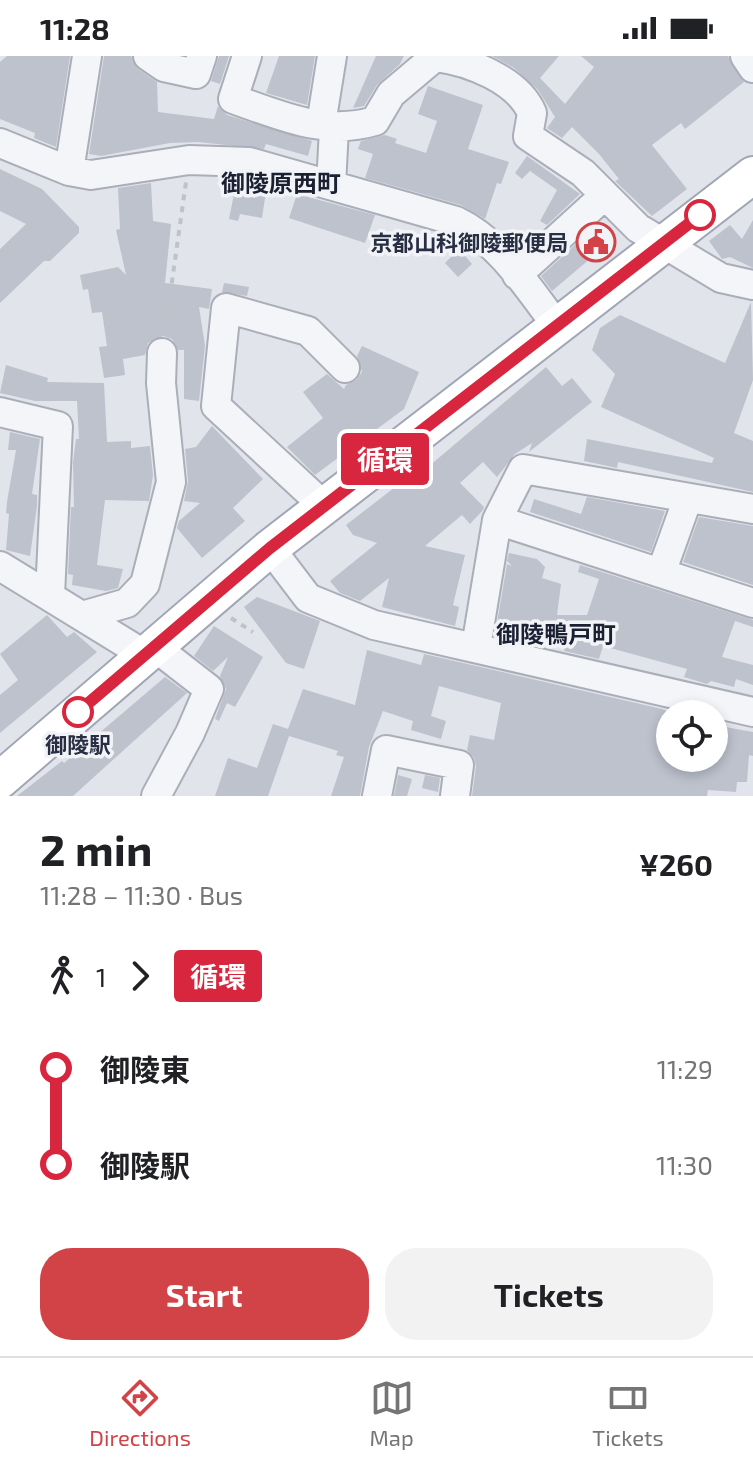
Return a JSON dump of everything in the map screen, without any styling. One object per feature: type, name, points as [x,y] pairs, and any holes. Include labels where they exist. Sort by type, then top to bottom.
[{"type":"main road","points":[[0,780],[270,548],[753,175]]},
{"type":"street","points":[[69,171],[87,56]]},
{"type":"street","points":[[148,56],[164,67],[196,74],[202,56]]},
{"type":"street","points":[[247,56],[233,99],[303,123],[328,126],[375,121],[391,94],[436,57],[473,64],[521,96],[532,113],[528,136],[583,173],[638,228],[721,278],[753,285]]},
{"type":"street","points":[[331,185],[328,126],[332,56]]},
{"type":"street","points":[[745,56],[753,68]]},
{"type":"street","points":[[0,143],[69,171],[91,175],[189,160],[249,162],[456,221],[475,230],[494,246],[557,326]]},
{"type":"street","points":[[517,275],[605,195]]},
{"type":"street","points":[[324,506],[216,406],[226,308],[308,331],[345,368]]},
{"type":"street","points":[[82,616],[127,603],[145,584],[171,482],[161,383],[162,353]]},
{"type":"street","points":[[0,412],[58,426],[50,595]]},
{"type":"street","points":[[476,647],[497,520],[523,469],[753,509]]},
{"type":"street","points":[[661,573],[688,498]]},
{"type":"street","points":[[497,520],[753,603]]},
{"type":"street","points":[[270,548],[308,598],[374,625],[753,712]]},
{"type":"street","points":[[0,566],[82,616],[150,651],[209,689],[190,733],[156,796]]},
{"type":"street","points":[[377,796],[386,750],[459,765],[455,796]]},
{"type":"path","points":[[162,353],[189,160]]},
{"type":"path","points":[[225,614],[253,632]]},
{"type":"building","points":[[7,56],[70,56],[56,147],[34,138],[35,133],[0,119],[0,62]]},
{"type":"building","points":[[104,56],[131,56],[138,69],[157,82],[158,112],[214,119],[218,106],[227,115],[312,141],[308,156],[266,144],[264,149],[198,142],[170,143],[101,156],[89,154]]},
{"type":"building","points":[[219,56],[229,56],[220,84],[211,81]]},
{"type":"building","points":[[279,56],[315,56],[307,105],[266,93]]},
{"type":"building","points":[[376,56],[404,56],[400,64],[377,85],[364,106],[353,108]]},
{"type":"building","points":[[492,56],[559,56],[540,78],[565,104],[594,67],[581,56],[728,56],[744,82],[685,129],[681,123],[652,145],[687,189],[652,216],[615,181],[619,179],[572,127],[562,138],[547,128],[555,117],[538,90],[514,68]]},
{"type":"building","points":[[428,86],[483,105],[468,149],[509,162],[501,184],[497,183],[485,219],[461,205],[365,178],[373,154],[358,149],[361,141],[385,135],[397,139],[395,143],[426,153],[437,121],[418,114]]},
{"type":"building","points":[[527,156],[580,194],[547,225],[540,221],[557,190],[530,171],[522,179],[515,173]]},
{"type":"building","points":[[0,169],[42,189],[79,227],[79,233],[0,303],[0,249],[26,224],[0,211]]},
{"type":"building","points":[[237,179],[267,185],[262,218],[240,214],[238,221],[229,219]]},
{"type":"building","points":[[151,183],[153,221],[171,224],[165,283],[212,289],[209,309],[199,307],[205,346],[199,401],[184,399],[184,350],[178,350],[172,339],[163,336],[148,343],[145,355],[123,359],[125,375],[104,378],[99,347],[107,346],[102,312],[92,313],[88,289],[83,290],[80,275],[118,267],[126,275],[116,230],[120,229],[118,188]]},
{"type":"building","points":[[297,194],[375,215],[365,243],[289,218]]},
{"type":"building","points":[[753,220],[753,268],[730,257],[722,259],[709,241],[730,225],[742,239]]},
{"type":"building","points":[[599,223],[615,245],[593,261],[591,258],[552,291],[541,276]]},
{"type":"building","points":[[459,249],[472,264],[458,277],[445,263]]},
{"type":"building","points":[[224,283],[249,287],[247,296],[222,292]]},
{"type":"building","points":[[751,302],[753,380],[734,433],[753,441],[753,492],[618,462],[617,468],[584,461],[587,439],[712,463],[714,458],[601,407],[615,374],[592,350],[600,328],[620,315],[725,363]]},
{"type":"building","points":[[362,346],[419,372],[404,409],[315,475],[287,447],[323,418],[303,392],[327,374],[344,389],[356,380],[362,372],[357,356]]},
{"type":"building","points":[[6,365],[48,378],[47,382],[104,383],[107,442],[131,441],[131,448],[150,446],[153,475],[149,501],[105,500],[97,565],[123,569],[118,588],[106,591],[72,585],[73,575],[68,574],[71,507],[74,507],[73,463],[76,439],[79,439],[77,401],[35,401],[0,393]]},
{"type":"building","points":[[546,367],[562,386],[572,378],[592,402],[529,452],[532,443],[515,454],[497,477],[483,462],[460,483],[484,507],[483,510],[470,524],[462,515],[425,546],[465,555],[453,605],[459,607],[455,626],[382,607],[389,578],[360,601],[340,593],[330,581],[377,543],[353,535],[346,525],[412,474],[415,478]]},
{"type":"building","points":[[212,426],[263,479],[233,508],[245,521],[202,558],[177,528],[179,521],[200,503],[184,501],[188,481],[185,449],[196,447]]},
{"type":"building","points":[[10,432],[40,439],[32,494],[37,495],[37,506],[30,556],[6,550],[7,502],[16,450],[8,450]]},
{"type":"building","points":[[587,497],[665,511],[651,552],[530,512],[534,499],[581,514]]},
{"type":"building","points":[[699,517],[753,526],[753,585],[683,562]]},
{"type":"building","points":[[509,553],[537,559],[545,567],[542,578],[561,584],[557,615],[587,615],[599,579],[578,572],[580,565],[753,620],[753,627],[735,621],[722,657],[753,665],[753,685],[736,679],[734,687],[711,681],[707,684],[684,677],[687,669],[603,646],[599,659],[564,651],[565,646],[534,639],[533,644],[495,635],[507,564],[512,566],[507,561]]},
{"type":"building","points":[[257,597],[320,621],[304,669],[286,663],[244,607]]},
{"type":"building","points":[[47,615],[67,637],[74,632],[97,652],[0,733],[0,695],[18,680],[0,654]]},
{"type":"building","points":[[214,626],[263,657],[235,707],[227,703],[219,721],[215,719],[226,689],[220,676],[228,657],[213,671],[194,656]]},
{"type":"building","points":[[367,650],[421,665],[424,654],[656,708],[656,772],[728,772],[728,728],[753,732],[753,756],[749,755],[747,782],[737,782],[736,792],[708,790],[707,796],[472,796],[476,766],[467,750],[470,735],[494,740],[501,703],[439,686],[431,716],[446,721],[441,739],[411,730],[413,721],[383,711],[369,747],[360,796],[331,796],[344,757],[336,755],[338,751],[289,736],[268,796],[215,796],[228,758],[257,768],[273,724],[288,729],[303,689],[355,705]]},
{"type":"building","points":[[165,677],[187,693],[73,796],[17,796],[62,761],[64,763]]},
{"type":"building","points":[[398,775],[412,779],[407,796],[394,796]]},
{"type":"building","points":[[425,775],[440,778],[438,792],[422,788]]},
{"type":"bus line","name":"循環","points":[[78,712],[270,548],[700,215]]},
{"type":"place","name":"京都山科御陵郵便局","points":[[596,242]]},
{"type":"place","name":"御陵駅","points":[[78,712]]},
{"type":"district","name":"御陵原西町","points":[[281,182]]},
{"type":"district","name":"御陵鴨戸町","points":[[556,633]]}]
